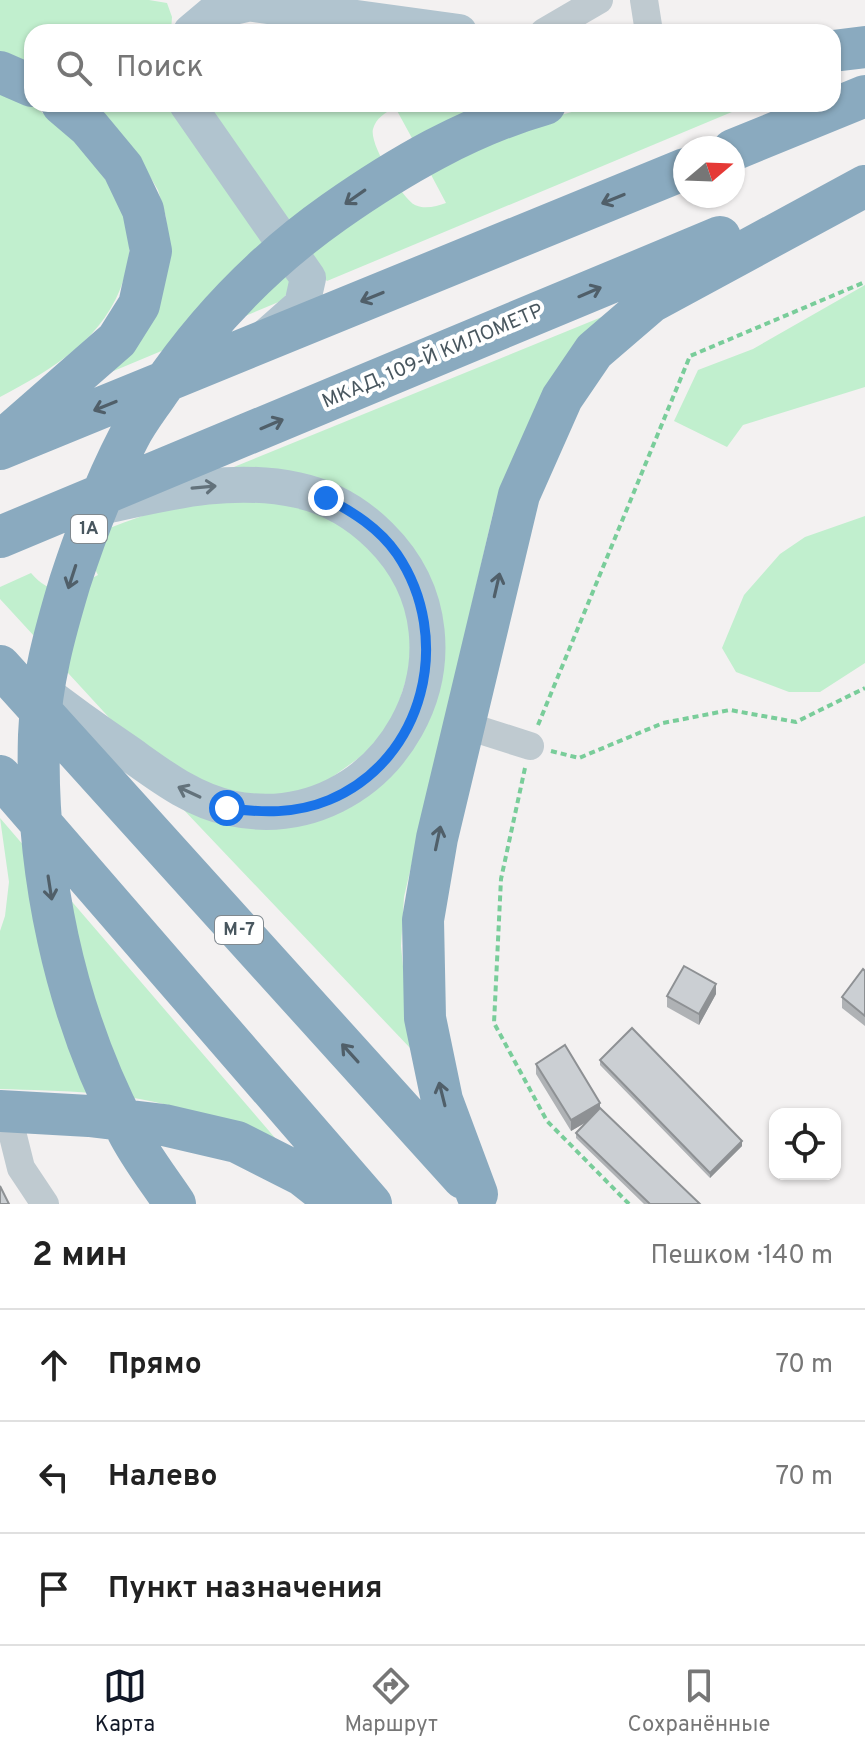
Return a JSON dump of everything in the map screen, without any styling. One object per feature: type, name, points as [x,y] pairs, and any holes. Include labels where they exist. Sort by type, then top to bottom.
[{"type":"highway","points":[[841,50],[865,47]]},
{"type":"highway","points":[[0,72],[24,82]]},
{"type":"highway","points":[[841,106],[865,96]]},
{"type":"highway","points":[[0,442],[117,340],[139,305],[151,251],[143,210],[123,168],[89,127],[71,112]]},
{"type":"highway","name":"1A","points":[[175,1204],[127,1131],[83,1029],[56,932],[40,829],[39,732],[51,642],[84,538],[129,434],[178,363],[231,298],[305,232],[366,189],[421,156],[478,128],[523,112]]},
{"type":"highway","points":[[745,145],[826,112]]},
{"type":"highway","points":[[0,449],[673,174]]},
{"type":"highway","name":"МКАД, 109-Й КИЛОМЕТР","points":[[22,528],[865,177]]},
{"type":"highway","points":[[482,1199],[442,1100],[425,1018],[423,920],[437,838],[519,495],[562,398],[594,351],[651,302],[865,186]]},
{"type":"highway","name":"М-7","points":[[0,666],[482,1199]]},
{"type":"highway","points":[[0,776],[371,1204]]},
{"type":"highway","points":[[3,1112],[89,1116],[149,1123],[237,1142],[302,1175],[339,1204]]},
{"type":"main road","points":[[201,24],[216,11],[235,2],[399,24]]},
{"type":"main road","points":[[193,112],[308,278],[302,305],[257,344]]},
{"type":"main road","points":[[0,658],[77,718],[184,792],[227,808],[261,813],[291,811],[328,800],[356,785],[385,759],[419,702],[428,660],[425,619],[413,580],[395,551],[361,517],[326,498],[295,489],[248,484],[200,486],[22,528]]},
{"type":"lane","points":[[558,24],[599,0]]},
{"type":"lane","points":[[644,0],[648,24]]},
{"type":"lane","points":[[464,725],[530,746]]},
{"type":"lane","points":[[3,1112],[21,1168],[45,1204]]},
{"type":"path","points":[[629,1204],[547,1121],[494,1023],[501,879],[530,746],[690,356],[865,282]]},
{"type":"path","points":[[530,746],[579,758],[663,723],[730,710],[796,722],[865,688]]},
{"type":"green space","points":[[0,0],[149,0],[167,3],[172,17],[172,24],[24,24],[24,63],[0,54]]},
{"type":"green space","points":[[0,92],[24,102],[24,112],[42,112],[86,153],[123,208],[130,244],[126,271],[116,299],[91,335],[58,363],[0,397]]},
{"type":"green space","points":[[99,112],[182,112],[294,285],[281,301],[92,380],[168,249],[166,217],[158,190],[137,155]]},
{"type":"green space","points":[[204,112],[387,112],[373,129],[376,146],[402,192],[415,205],[427,207],[446,203],[428,169],[536,122],[572,112],[732,112],[673,136],[327,281],[314,268]]},
{"type":"green space","points":[[398,112],[473,112],[413,140]]},
{"type":"green space","points":[[865,285],[865,387],[743,425],[727,447],[674,421],[698,370],[753,349]]},
{"type":"green space","points":[[614,312],[511,467],[493,513],[404,897],[401,946],[411,1049],[182,808],[247,826],[406,747],[421,566],[229,469]]},
{"type":"green space","points":[[225,494],[331,510],[401,581],[416,648],[388,737],[310,793],[237,801],[126,736],[0,599],[0,587],[31,573],[55,589],[79,584],[98,575],[80,540],[151,513]]},
{"type":"green space","points":[[865,516],[865,663],[820,692],[789,692],[736,672],[722,648],[744,595],[780,554],[805,537]]},
{"type":"green space","points":[[0,818],[288,1153],[211,1119],[163,1104],[93,1093],[0,1089],[0,931],[9,882]]},
{"type":"building","points":[[684,966],[716,984],[699,1014],[667,996]]},
{"type":"building","points":[[863,969],[865,971],[865,1016],[842,997]]},
{"type":"building","points":[[632,1028],[742,1141],[710,1173],[600,1060]]},
{"type":"building","points":[[565,1045],[600,1103],[571,1120],[536,1064]]},
{"type":"building","points":[[600,1108],[700,1204],[650,1204],[576,1133]]},
{"type":"building","points":[[0,1186],[9,1204],[0,1204]]},
{"type":"route","points":[[227,808],[261,813],[291,811],[328,800],[356,785],[385,759],[419,702],[428,660],[425,619],[413,580],[395,551],[361,517],[326,498]]}]
